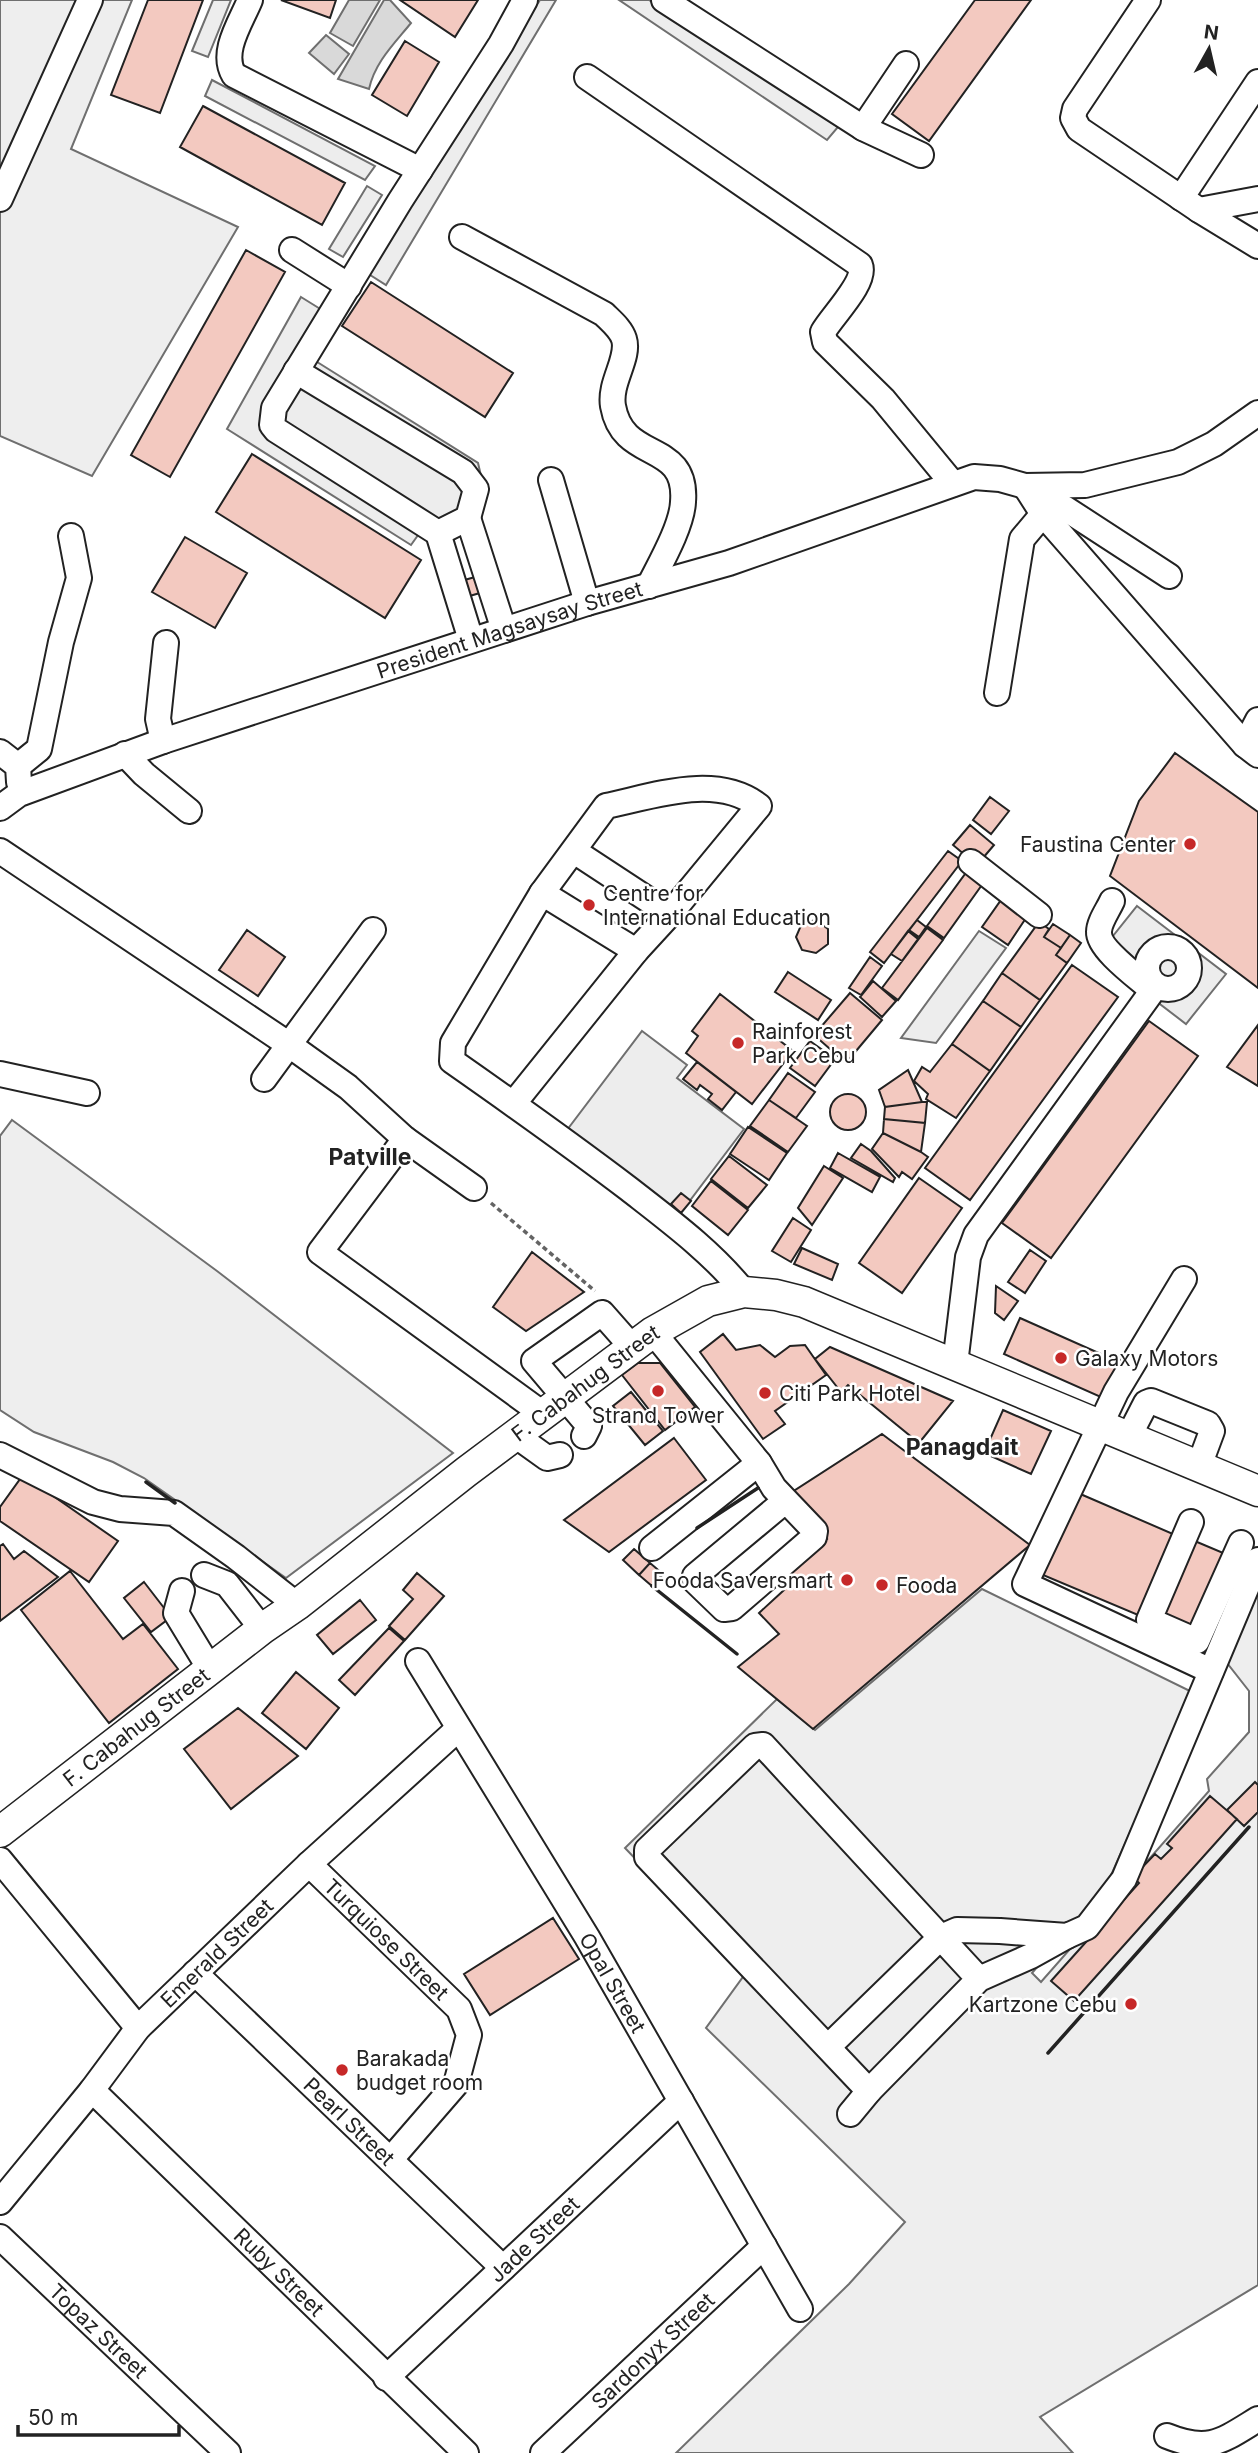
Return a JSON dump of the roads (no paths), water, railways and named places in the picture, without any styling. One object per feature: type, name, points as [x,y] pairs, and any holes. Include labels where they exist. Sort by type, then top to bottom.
[{"type":"main road","name":"F. Cabahug Street","points":[[0,1832],[642,1340],[708,1301],[744,1292],[776,1295],[804,1302],[1258,1491]]},
{"type":"street","points":[[0,199],[90,0]]},
{"type":"street","points":[[250,0],[228,55],[228,66],[234,75],[419,170]]},
{"type":"street","points":[[471,640],[438,533],[272,425],[274,408],[419,170],[501,44],[524,0]]},
{"type":"street","points":[[664,0],[863,128],[921,155]]},
{"type":"street","points":[[1148,0],[1075,109],[1073,118],[1079,128],[1190,204],[1258,246]]},
{"type":"street","points":[[863,128],[906,64]]},
{"type":"street","points":[[587,77],[860,265],[862,273],[857,285],[823,332],[825,342],[883,399],[953,484]]},
{"type":"street","points":[[1190,204],[1258,82]]},
{"type":"street","points":[[1190,204],[1258,199]]},
{"type":"street","points":[[462,237],[604,314],[625,340],[623,359],[612,386],[613,407],[622,431],[630,440],[669,460],[680,473],[683,485],[684,504],[670,543],[649,586]]},
{"type":"street","points":[[292,250],[349,286]]},
{"type":"street","points":[[296,371],[464,472],[476,489],[468,518],[504,630]]},
{"type":"street","points":[[1025,486],[1085,485],[1178,462],[1214,444],[1258,413]]},
{"type":"street","name":"President Magsaysay Street","points":[[10,801],[163,741],[587,603],[729,563],[974,477],[1000,479],[1025,486]]},
{"type":"street","points":[[551,480],[587,603]]},
{"type":"street","points":[[1025,486],[1043,514],[1252,750]]},
{"type":"street","points":[[1025,486],[1066,509],[1169,576]]},
{"type":"street","points":[[997,694],[1022,539],[1043,514]]},
{"type":"street","points":[[438,533],[468,518]]},
{"type":"street","points":[[10,801],[9,759],[38,749],[61,642],[79,579],[71,536]]},
{"type":"street","points":[[163,741],[158,719],[166,643]]},
{"type":"street","points":[[1252,750],[1258,720]]},
{"type":"street","points":[[125,754],[189,811]]},
{"type":"street","points":[[514,1103],[636,951],[759,806],[743,795],[696,788],[606,806],[542,893],[453,1043],[452,1061],[514,1103],[654,1209],[724,1268],[744,1292]]},
{"type":"street","points":[[0,850],[288,1044],[348,1087],[405,1139],[474,1188]]},
{"type":"street","points":[[574,851],[670,914]]},
{"type":"street","points":[[971,862],[1039,915]]},
{"type":"street","points":[[542,893],[636,951]]},
{"type":"street","points":[[955,1364],[968,1257],[976,1235],[1154,988],[1114,956],[1100,940],[1099,928],[1112,901]]},
{"type":"street","points":[[264,1079],[373,930]]},
{"type":"street","points":[[0,1074],[87,1093]]},
{"type":"street","points":[[405,1139],[320,1252],[554,1406],[589,1426],[584,1436]]},
{"type":"street","points":[[1184,1279],[1116,1392],[1025,1584],[1211,1671]]},
{"type":"street","points":[[554,1406],[534,1361],[602,1313],[642,1340],[759,1463],[774,1488],[815,1531],[815,1535],[732,1608],[724,1609],[695,1581],[695,1576],[785,1501]]},
{"type":"street","points":[[1129,1436],[1146,1403],[1156,1402],[1187,1415],[1212,1427],[1199,1466]]},
{"type":"street","points":[[516,1435],[547,1458],[560,1455]]},
{"type":"street","points":[[0,1455],[93,1502],[120,1509],[174,1513],[297,1605]]},
{"type":"street","points":[[652,1548],[759,1463]]},
{"type":"street","points":[[1191,1522],[1149,1620],[1198,1641],[1249,1552]]},
{"type":"street","points":[[850,2114],[869,2091],[979,1979],[1087,1927],[1124,1879],[1211,1671],[1249,1552]]},
{"type":"street","points":[[204,1574],[227,1584],[262,1629]]},
{"type":"street","points":[[182,1591],[176,1613],[210,1669]]},
{"type":"street","name":"Opal Street","points":[[418,1661],[457,1729],[587,1937],[800,2309]]},
{"type":"street","name":"Emerald Street","points":[[0,2202],[92,2090],[138,2028],[309,1864],[457,1729]]},
{"type":"street","points":[[869,2091],[647,1857],[647,1850],[755,1746],[763,1745],[979,1979]]},
{"type":"street","points":[[0,1860],[138,2028]]},
{"type":"street","name":"Turquiose Street","points":[[309,1864],[459,2009],[469,2035],[456,2084],[391,2159]]},
{"type":"street","points":[[828,2047],[941,1937],[957,1930],[1000,1930],[1067,1936]]},
{"type":"street","name":"Pearl Street","points":[[195,1973],[503,2268]]},
{"type":"street","name":"Ruby Street","points":[[92,2090],[466,2453]]},
{"type":"street","name":"Jade Street","points":[[386,2378],[681,2101]]},
{"type":"street","name":"Topaz Street","points":[[0,2237],[228,2453]]},
{"type":"street","name":"Sardonyx Street","points":[[543,2453],[764,2246]]},
{"type":"street","points":[[1167,2436],[1184,2445],[1202,2448],[1221,2441],[1258,2418]]},
{"type":"place","name":"Faustina Center","points":[[1190,844]]},
{"type":"place","name":"Centre for International Education","points":[[589,905]]},
{"type":"place","name":"Rainforest Park Cebu","points":[[738,1043]]},
{"type":"place","name":"Galaxy Motors","points":[[1061,1358]]},
{"type":"place","name":"Strand Tower","points":[[658,1391]]},
{"type":"place","name":"Citi Park Hotel","points":[[765,1393]]},
{"type":"place","name":"Fooda Saversmart","points":[[847,1580]]},
{"type":"place","name":"Fooda","points":[[882,1585]]},
{"type":"place","name":"Kartzone Cebu","points":[[1131,2004]]},
{"type":"place","name":"Barakada budget room","points":[[342,2070]]},
{"type":"district","name":"Patville","points":[[370,1157]]},
{"type":"district","name":"Panagdait","points":[[962,1447]]}]
